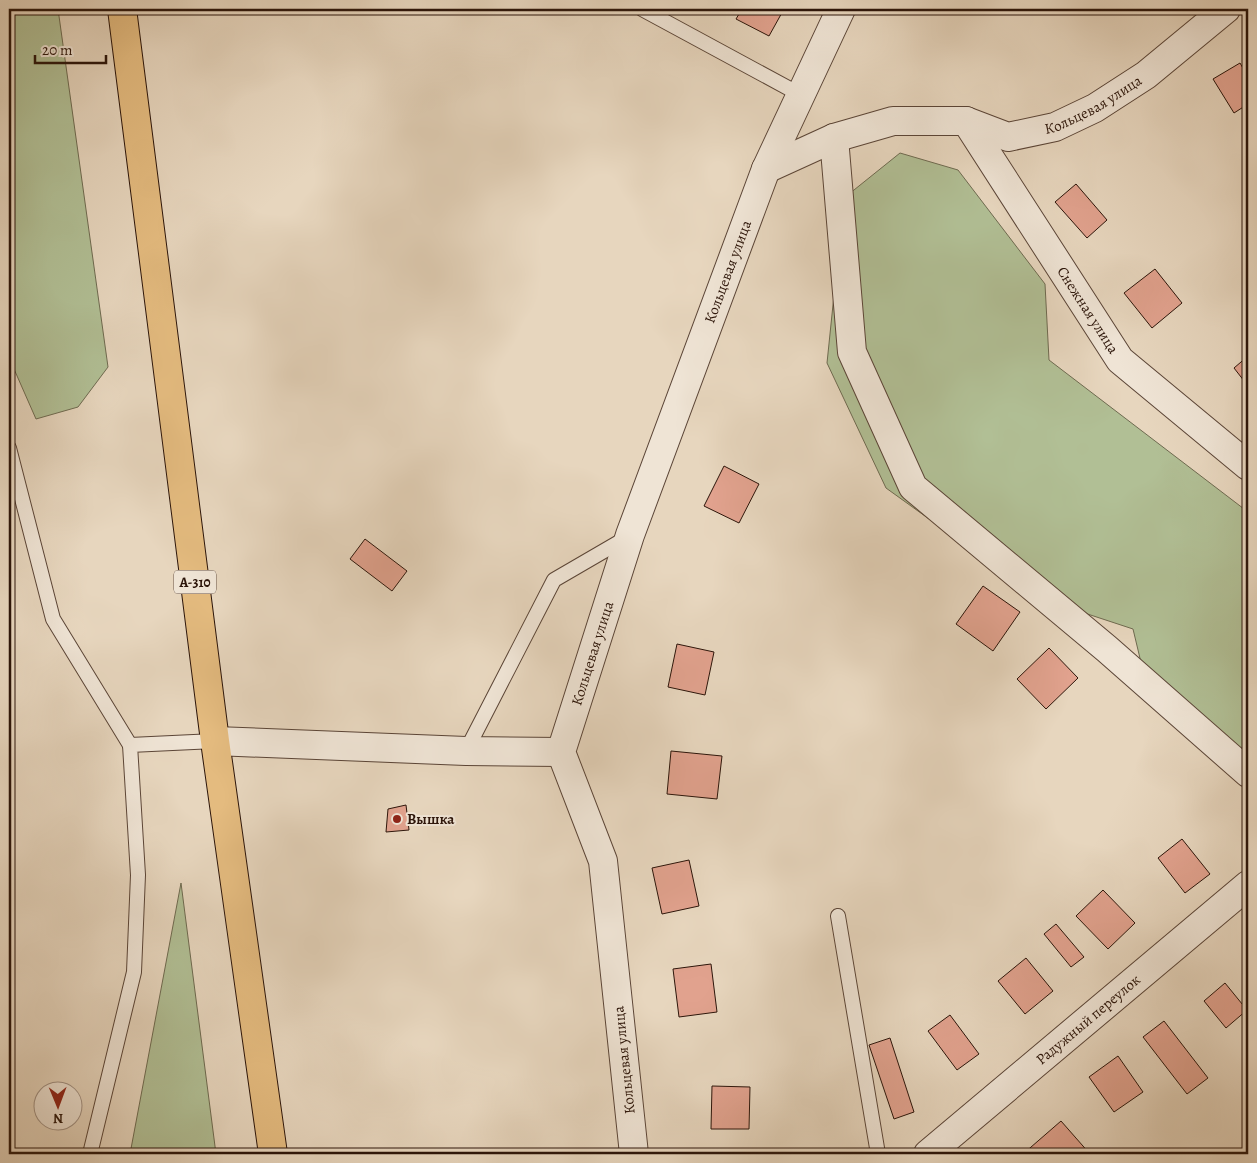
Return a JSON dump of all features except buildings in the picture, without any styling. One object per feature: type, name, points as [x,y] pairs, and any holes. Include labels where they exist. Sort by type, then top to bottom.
[{"type":"highway","name":"А-310","points":[[122,9],[215,741],[273,1154]]},
{"type":"street","name":"Кольцевая улица","points":[[634,1154],[603,861],[561,752],[630,535],[766,169],[841,9]]},
{"type":"street","name":"Кольцевая улица","points":[[766,169],[834,138],[893,121],[966,121],[1008,137],[1055,127],[1095,108],[1146,75],[1226,9]]},
{"type":"street","name":"Снежная улица","points":[[966,121],[1120,360],[1248,466]]},
{"type":"street","points":[[834,138],[852,352],[913,487],[1106,649],[1248,773]]},
{"type":"street","points":[[215,741],[466,751],[561,752]]},
{"type":"street","name":"Радужный переулок","points":[[928,1154],[1248,885]]},
{"type":"lane","points":[[642,9],[801,95]]},
{"type":"lane","points":[[9,448],[53,619],[130,745],[138,875],[134,972],[90,1154]]},
{"type":"lane","points":[[466,751],[554,580],[630,535]]},
{"type":"lane","points":[[130,745],[215,741]]},
{"type":"lane","points":[[838,916],[878,1154]]},
{"type":"green space","points":[[9,9],[58,9],[108,367],[78,407],[36,419],[14,369],[9,328]]},
{"type":"green space","points":[[900,153],[958,170],[1045,284],[1049,360],[1248,512],[1248,770],[1149,696],[1133,629],[1039,598],[886,488],[827,363],[844,198]]},
{"type":"green space","points":[[181,883],[216,1154],[130,1154]]},
{"type":"place","name":"Вышка","points":[[397,819]]}]
